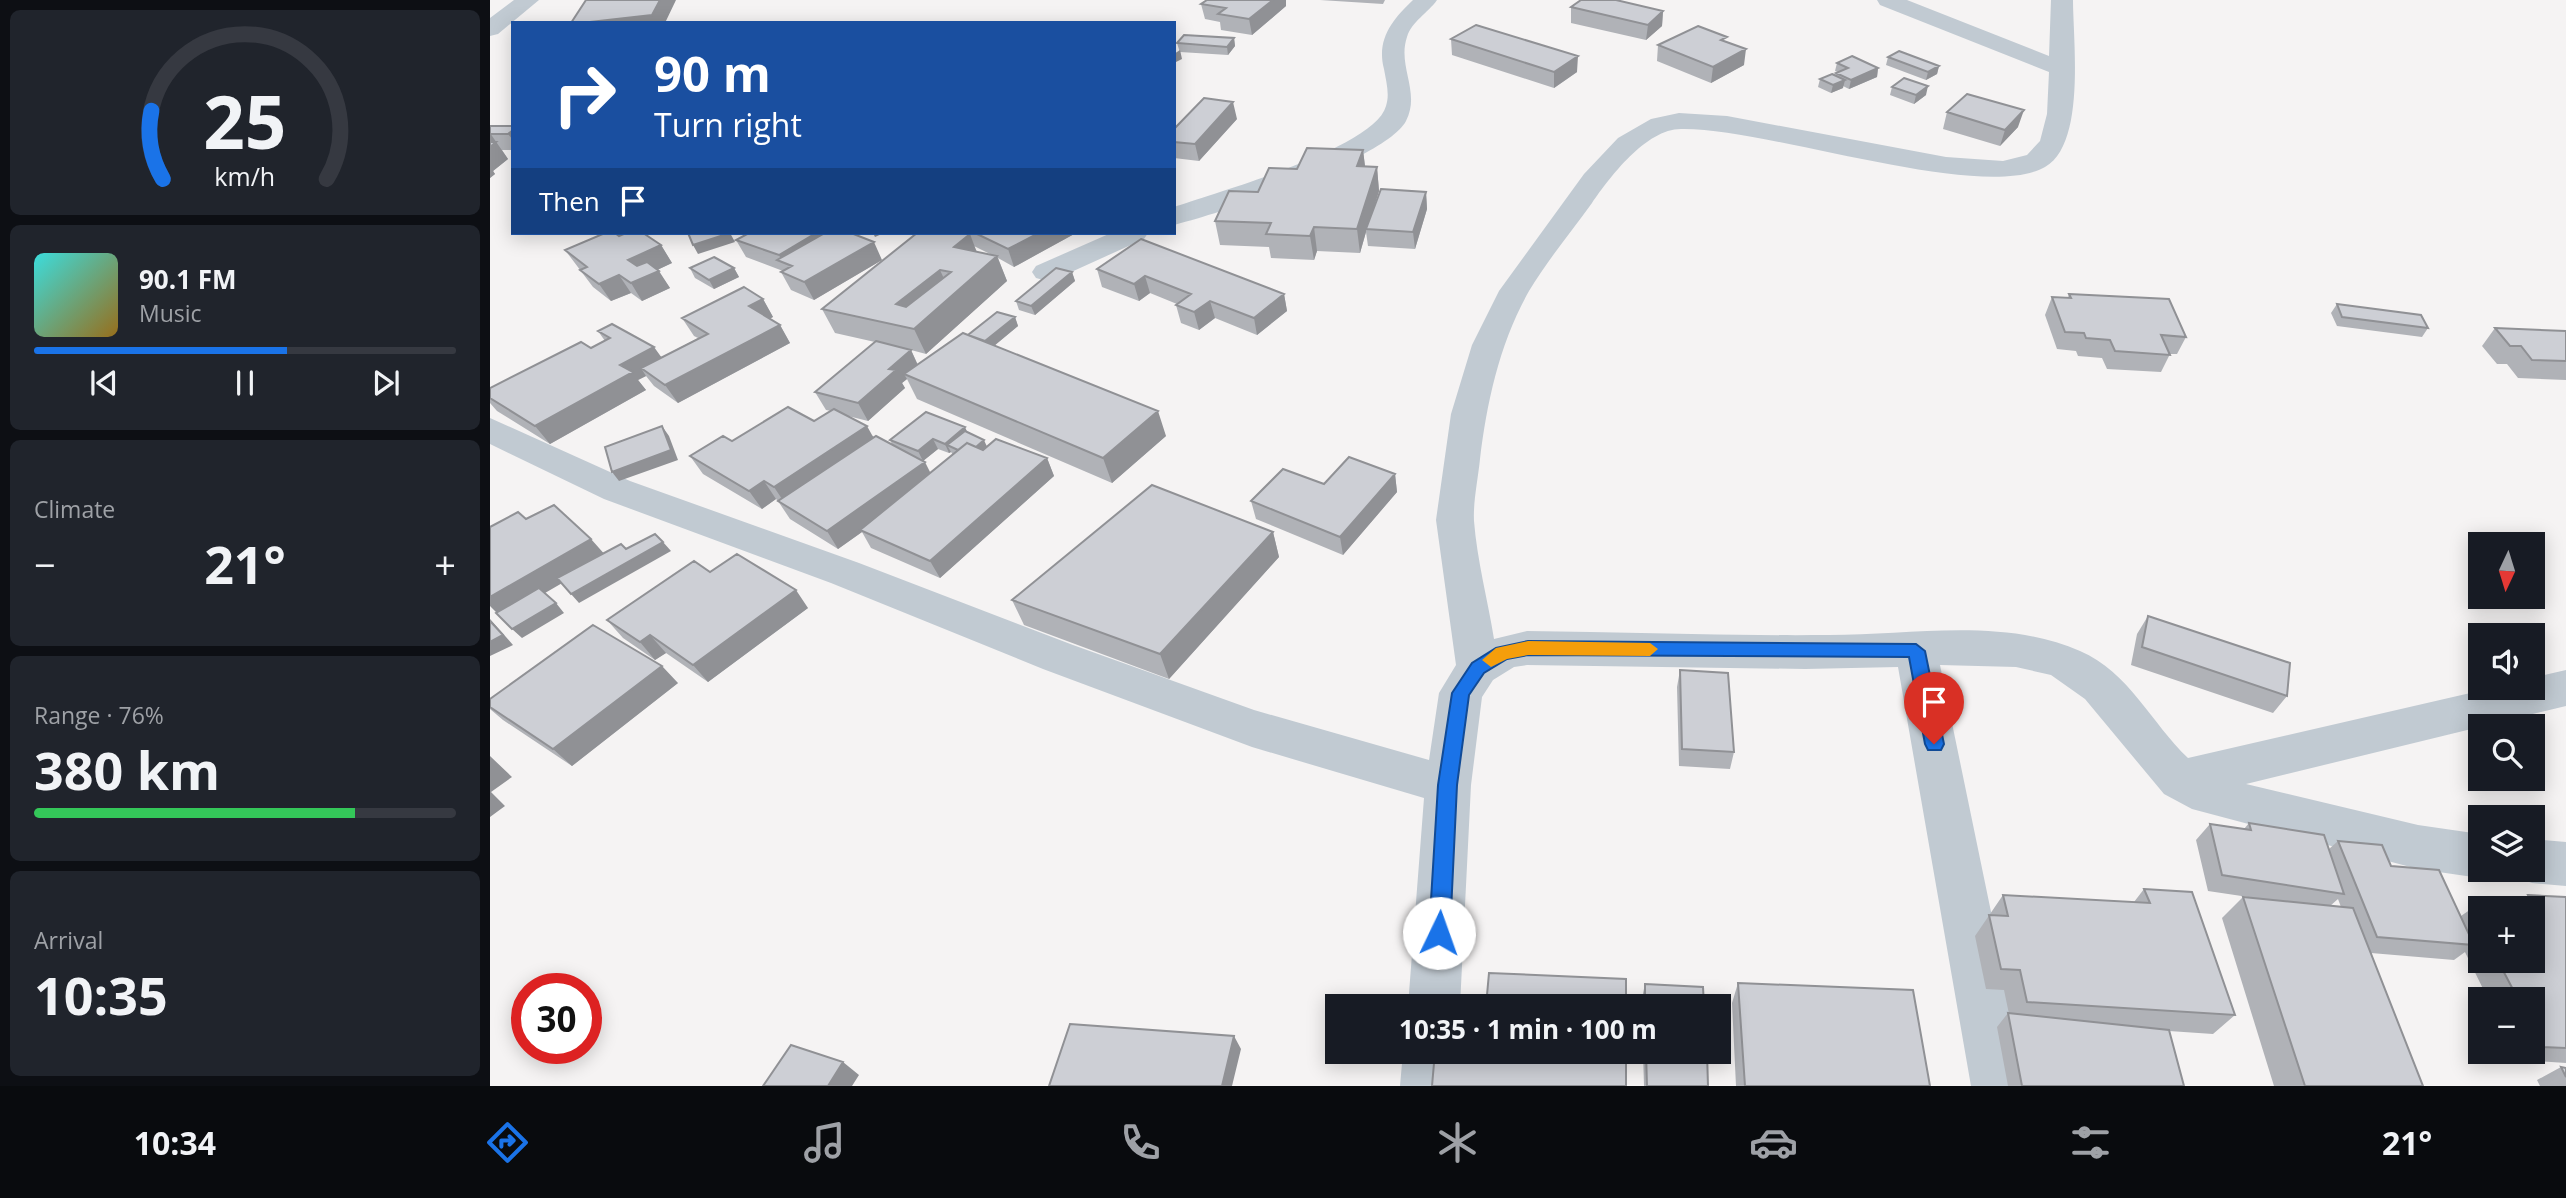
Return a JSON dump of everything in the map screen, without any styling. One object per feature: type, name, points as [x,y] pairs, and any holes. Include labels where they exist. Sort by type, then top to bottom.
[{"type":"street","points":[[490,29],[528,0]]},
{"type":"street","points":[[1176,216],[1339,156],[1379,136],[1393,121],[1399,102],[1392,58],[1393,36],[1408,15],[1426,0]]},
{"type":"street","points":[[1888,0],[2063,69]]},
{"type":"street","points":[[1478,668],[1455,520],[1468,414],[1484,356],[1514,291],[1594,180],[1627,144],[1660,124],[1702,121],[1946,165],[2003,169],[2036,161],[2053,143],[2060,114],[2063,69],[2062,0]]},
{"type":"street","points":[[1047,272],[1130,235]]},
{"type":"street","points":[[490,430],[617,490],[845,573],[1058,657],[1252,728],[1448,785]]},
{"type":"street","points":[[1435,994],[1448,785],[1461,693],[1478,668],[1503,653],[1528,648],[1916,651],[2000,648],[2065,663],[2089,677],[2110,696],[2181,780],[2208,795],[2418,847],[2468,854]]},
{"type":"street","points":[[1916,651],[1999,1086]]},
{"type":"street","points":[[2181,780],[2566,688]]},
{"type":"street","points":[[2545,863],[2566,864]]},
{"type":"street","points":[[1428,1086],[1429,1064]]},
{"type":"building","points":[[586,0],[660,0],[652,15],[572,21]]},
{"type":"building","points":[[1207,0],[1273,0],[1249,19],[1218,14],[1226,8],[1201,4]]},
{"type":"building","points":[[1581,0],[1616,0],[1663,11],[1648,25],[1571,7]]},
{"type":"building","points":[[1476,25],[1578,56],[1554,72],[1451,39]]},
{"type":"building","points":[[1698,26],[1727,37],[1721,40],[1746,49],[1713,67],[1658,45]]},
{"type":"building","points":[[1184,35],[1234,38],[1227,47],[1177,43]]},
{"type":"building","points":[[1899,51],[1939,66],[1928,72],[1888,57]]},
{"type":"building","points":[[1852,56],[1878,68],[1851,80],[1836,73],[1848,68],[1837,63]]},
{"type":"building","points":[[1832,74],[1845,80],[1833,85],[1820,79]]},
{"type":"building","points":[[1904,78],[1928,86],[1916,95],[1892,87]]},
{"type":"building","points":[[1967,94],[2024,110],[2005,130],[1947,112]]},
{"type":"building","points":[[1204,98],[1233,102],[1195,144],[1176,142],[1176,127]]},
{"type":"building","points":[[490,126],[511,126],[508,134],[490,134]]},
{"type":"building","points":[[1307,148],[1363,150],[1357,166],[1377,167],[1357,229],[1314,227],[1310,236],[1266,234],[1271,223],[1215,221],[1229,191],[1258,192],[1269,168],[1297,169]]},
{"type":"building","points":[[1381,189],[1426,192],[1413,232],[1366,229]]},
{"type":"building","points":[[600,235],[646,235],[661,245],[628,260],[637,266],[647,262],[659,271],[631,283],[619,275],[599,284],[580,270],[587,267],[565,250]]},
{"type":"building","points":[[689,235],[724,235],[693,245]]},
{"type":"building","points":[[745,235],[813,235],[779,255],[736,240]]},
{"type":"building","points":[[821,235],[856,235],[874,242],[804,282],[781,272],[792,266],[777,260]]},
{"type":"building","points":[[914,235],[969,235],[954,247],[997,256],[914,329],[822,309]],"holes":[[[940,270],[951,272],[906,307],[896,304]]]},
{"type":"building","points":[[979,235],[1035,235],[1008,249]]},
{"type":"building","points":[[1141,239],[1284,294],[1254,318],[1210,301],[1194,312],[1176,305],[1191,294],[1145,276],[1134,284],[1097,269]]},
{"type":"building","points":[[714,257],[734,268],[709,280],[690,268]]},
{"type":"building","points":[[1056,268],[1072,272],[1031,306],[1016,301]]},
{"type":"building","points":[[744,287],[763,299],[749,306],[780,325],[665,385],[641,368],[708,334],[682,318]]},
{"type":"building","points":[[2069,294],[2169,299],[2186,337],[2161,335],[2170,355],[2115,351],[2110,340],[2086,338],[2084,333],[2065,332],[2052,297],[2071,298]]},
{"type":"building","points":[[2337,304],[2421,315],[2428,328],[2342,317]]},
{"type":"building","points":[[997,312],[1015,317],[985,341],[968,335]]},
{"type":"building","points":[[612,324],[654,347],[620,365],[633,372],[535,426],[490,398],[490,388],[581,342],[591,348],[610,338],[598,331]]},
{"type":"building","points":[[2495,328],[2566,331],[2566,361],[2532,360],[2521,346],[2510,346]]},
{"type":"building","points":[[963,333],[1158,411],[1103,458],[904,374]]},
{"type":"building","points":[[876,341],[911,350],[889,369],[896,370],[858,403],[815,392]]},
{"type":"building","points":[[788,407],[814,421],[834,409],[867,426],[774,487],[764,481],[749,491],[690,456],[723,436],[732,441]]},
{"type":"building","points":[[926,412],[965,427],[945,444],[933,439],[918,451],[890,440]]},
{"type":"building","points":[[662,426],[671,450],[612,472],[605,447]]},
{"type":"building","points":[[965,431],[984,440],[976,447],[967,443],[958,450],[947,445]]},
{"type":"building","points":[[876,436],[925,462],[827,531],[778,501]]},
{"type":"building","points":[[996,439],[1047,458],[930,561],[860,530],[967,443],[983,450]]},
{"type":"building","points":[[1349,457],[1395,474],[1340,537],[1251,501],[1283,469],[1324,484]]},
{"type":"building","points":[[1152,485],[1273,532],[1160,654],[1012,600]]},
{"type":"building","points":[[554,505],[591,539],[490,597],[490,527],[518,512],[526,519]]},
{"type":"building","points":[[655,534],[663,542],[571,594],[557,578],[621,544],[626,549]]},
{"type":"building","points":[[737,554],[796,590],[693,665],[650,635],[640,642],[607,620],[694,561],[710,572]]},
{"type":"building","points":[[539,588],[556,603],[512,629],[496,613]]},
{"type":"building","points":[[2148,616],[2290,663],[2287,696],[2142,647]]},
{"type":"building","points":[[490,621],[503,635],[490,642]]},
{"type":"building","points":[[593,625],[662,666],[553,749],[490,707],[490,699]]},
{"type":"building","points":[[1680,670],[1728,673],[1734,752],[1682,749]]},
{"type":"building","points":[[2249,823],[2324,835],[2344,894],[2222,875],[2210,824],[2251,830]]},
{"type":"building","points":[[2338,841],[2382,845],[2391,866],[2439,870],[2468,932],[2468,945],[2377,937]]},
{"type":"building","points":[[2144,889],[2192,892],[2235,1015],[2027,1002],[2020,970],[2001,969],[1989,915],[2008,916],[2003,895],[2150,903]]},
{"type":"building","points":[[2528,895],[2566,897],[2566,1048],[2545,1047],[2545,987],[2512,987],[2504,973],[2545,973],[2545,896]]},
{"type":"building","points":[[2243,897],[2353,908],[2423,1086],[2305,1086]]},
{"type":"building","points":[[1489,973],[1626,979],[1626,994],[1487,994]]},
{"type":"building","points":[[1738,983],[1913,990],[1930,1086],[1745,1086]]},
{"type":"building","points":[[1645,984],[1703,987],[1703,994],[1645,994]]},
{"type":"building","points":[[2008,1013],[2169,1030],[2184,1086],[2022,1086]]},
{"type":"building","points":[[1070,1024],[1234,1036],[1222,1086],[1049,1086]]},
{"type":"building","points":[[791,1045],[843,1062],[828,1086],[763,1086]]},
{"type":"building","points":[[1434,1064],[1626,1064],[1626,1086],[1432,1086]]},
{"type":"building","points":[[1646,1064],[1707,1064],[1708,1086],[1647,1086]]},
{"type":"slow traffic","points":[[1491,660],[1503,653],[1528,648],[1650,649]]},
{"type":"route","points":[[1439,933],[1448,785],[1461,693],[1478,668],[1503,653],[1528,648],[1916,651],[1934,744]]}]
